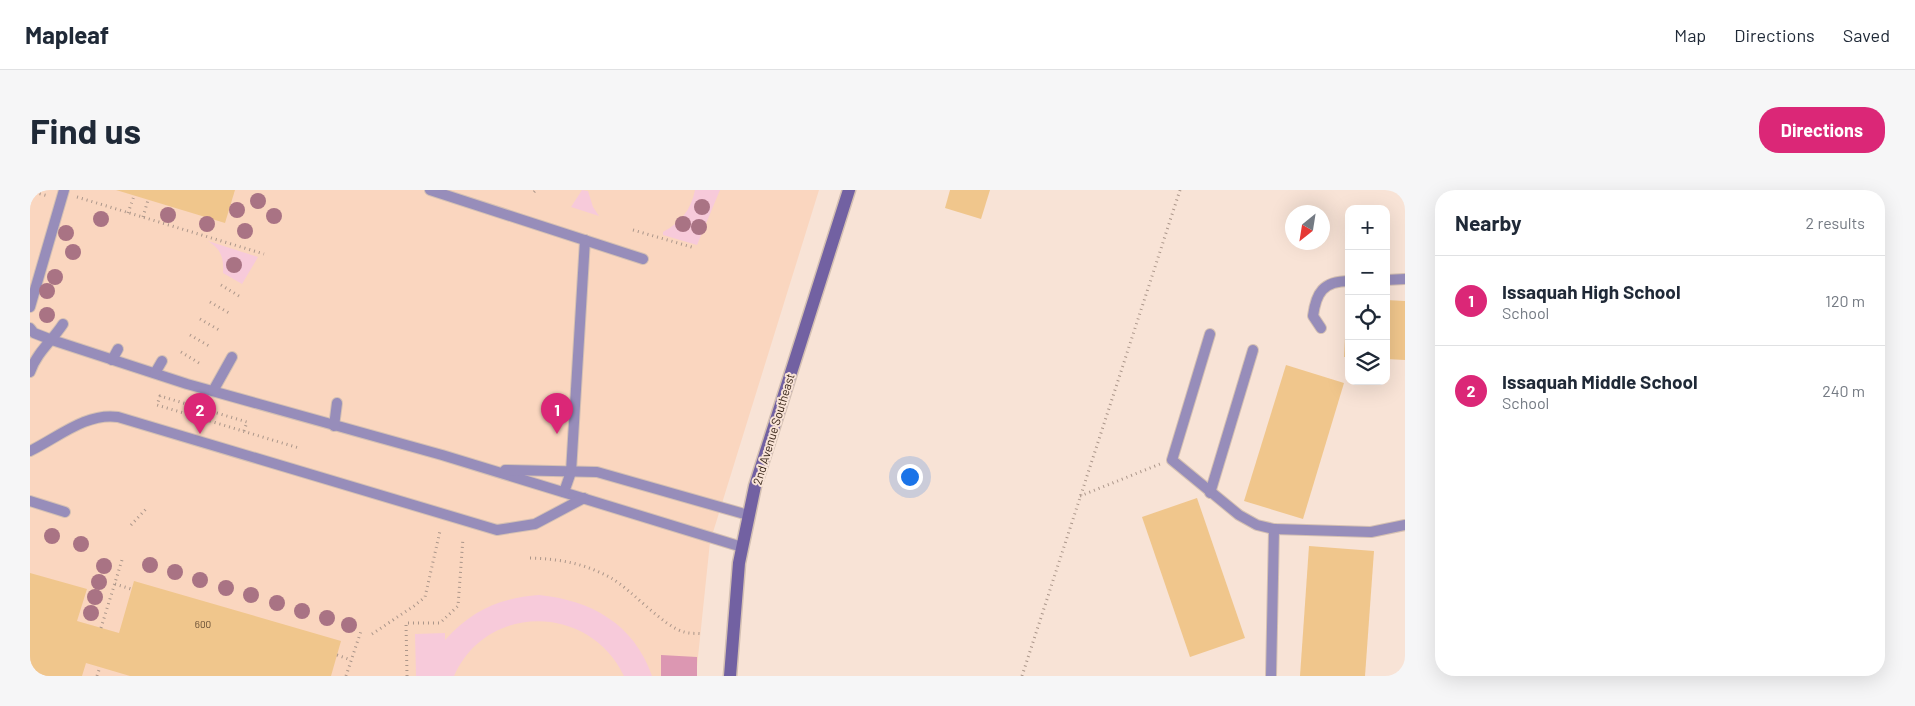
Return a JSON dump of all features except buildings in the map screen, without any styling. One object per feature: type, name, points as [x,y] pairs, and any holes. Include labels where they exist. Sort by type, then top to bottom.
[{"type":"street","name":"2nd Avenue Southeast","points":[[730,676],[736,592],[742,547],[755,486],[849,190]]},
{"type":"lane","points":[[30,306],[64,190]]},
{"type":"lane","points":[[430,190],[642,259]]},
{"type":"lane","points":[[564,492],[571,472],[585,240]]},
{"type":"lane","points":[[1390,280],[1405,279]]},
{"type":"lane","points":[[1321,328],[1313,316],[1316,297],[1328,285],[1345,282]]},
{"type":"lane","points":[[30,372],[41,350],[52,340],[62,324]]},
{"type":"lane","points":[[30,328],[34,333],[52,340],[212,391],[491,469],[742,547]]},
{"type":"lane","points":[[1210,334],[1172,460],[1239,516],[1257,525],[1274,529],[1371,532],[1405,525]]},
{"type":"lane","points":[[112,360],[118,349]]},
{"type":"lane","points":[[1210,492],[1253,350]]},
{"type":"lane","points":[[212,391],[232,357]]},
{"type":"lane","points":[[155,373],[162,361]]},
{"type":"lane","points":[[334,426],[337,403]]},
{"type":"lane","points":[[30,451],[88,420],[108,415],[118,416],[497,530],[535,524],[584,498]]},
{"type":"lane","points":[[491,469],[597,472],[748,516]]},
{"type":"lane","points":[[30,501],[64,512]]},
{"type":"lane","points":[[1271,676],[1274,529]]},
{"type":"path","points":[[1022,676],[1180,190]]},
{"type":"path","points":[[30,191],[38,193]]},
{"type":"path","points":[[128,213],[134,196]]},
{"type":"path","points":[[77,197],[264,254]]},
{"type":"path","points":[[143,217],[148,200]]},
{"type":"path","points":[[633,230],[694,248]]},
{"type":"path","points":[[220,285],[239,296]]},
{"type":"path","points":[[210,302],[229,313]]},
{"type":"path","points":[[200,319],[219,330]]},
{"type":"path","points":[[190,335],[209,346]]},
{"type":"path","points":[[181,352],[199,363]]},
{"type":"path","points":[[244,431],[247,422],[160,396],[157,405],[299,448]]},
{"type":"path","points":[[1080,496],[1172,460]]},
{"type":"path","points":[[131,525],[146,509]]},
{"type":"path","points":[[372,634],[414,606],[424,597],[440,532]]},
{"type":"path","points":[[407,676],[406,623],[440,623],[458,606],[463,538]]},
{"type":"path","points":[[530,558],[564,560],[580,564],[624,586],[670,624],[684,632],[703,634]]},
{"type":"path","points":[[101,628],[122,560]]},
{"type":"path","points":[[115,584],[131,589]]},
{"type":"path","points":[[346,676],[361,631]]},
{"type":"path","points":[[337,655],[351,660]]},
{"type":"path","points":[[97,676],[100,667]]},
{"type":"shaded area","points":[[30,190],[819,190],[710,542],[696,676],[30,676]]},
{"type":"shaded area","points":[[582,190],[588,191],[593,207],[599,216],[571,207]]},
{"type":"shaded area","points":[[695,190],[720,190],[697,245],[663,235],[663,232],[684,215],[691,204]]},
{"type":"shaded area","points":[[208,241],[258,257],[242,284],[223,273],[221,254]]},
{"type":"shaded area","points":[[539,595],[576,602],[608,618],[634,642],[652,676],[624,676],[608,652],[588,635],[564,625],[539,621],[513,624],[490,635],[469,652],[454,676],[416,676],[415,634],[445,633],[445,640],[476,613],[488,607],[512,599]]},
{"type":"shaded area","points":[[661,655],[697,657],[697,676],[661,676]]},
{"type":"place","name":"Issaquah Middle School","points":[[200,434]]},
{"type":"place","name":"Issaquah High School","points":[[557,434]]}]
